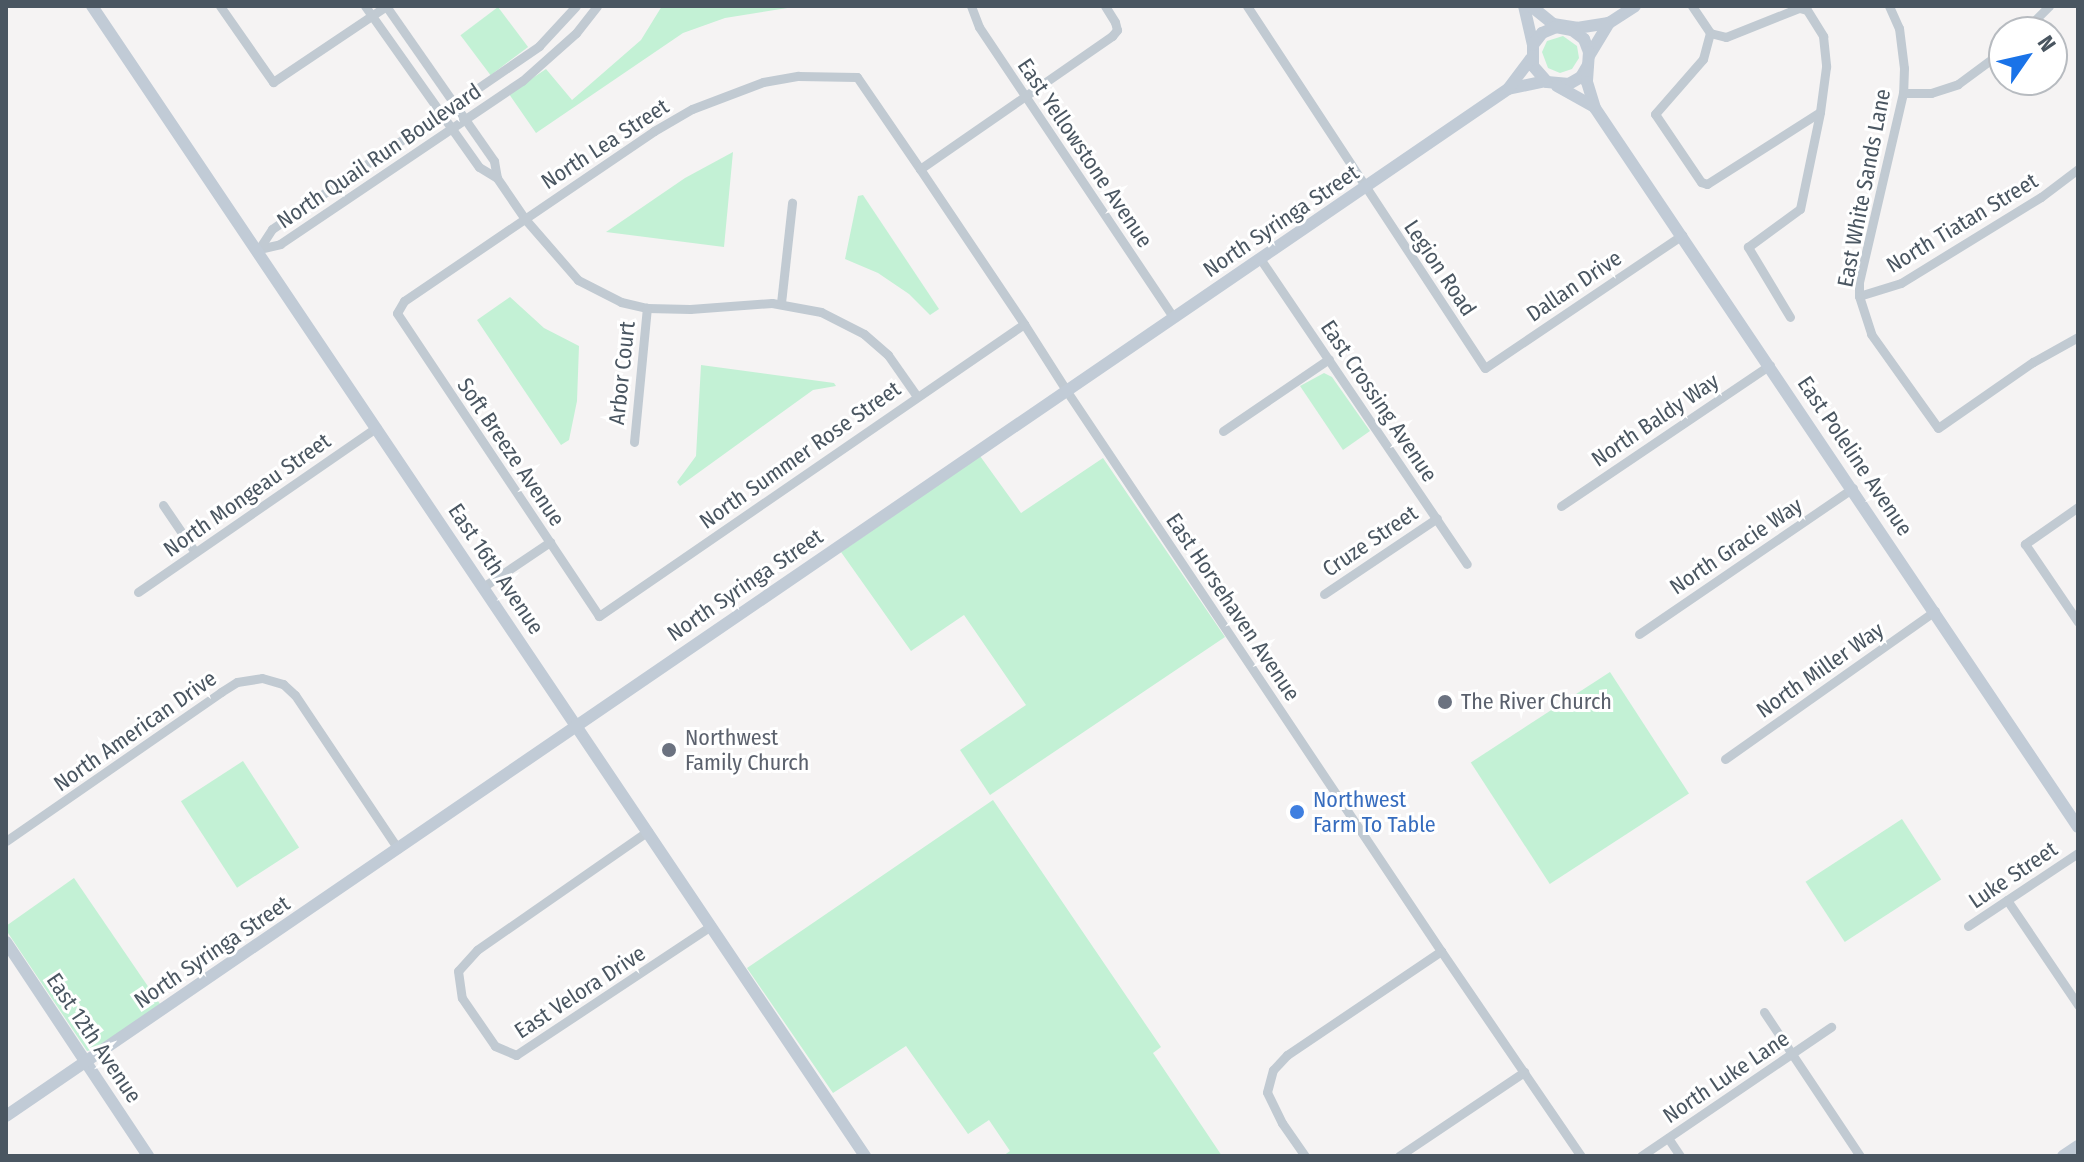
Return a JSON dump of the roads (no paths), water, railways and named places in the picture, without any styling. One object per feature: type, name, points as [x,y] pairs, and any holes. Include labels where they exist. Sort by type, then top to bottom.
[{"type":"street","name":"East 16th Avenue","points":[[92,6],[259,249],[865,1156]]},
{"type":"street","points":[[220,6],[273,82],[386,6],[494,161],[497,178]]},
{"type":"street","points":[[365,6],[479,167],[497,178],[525,219],[578,280],[621,302],[647,308],[690,309],[781,303],[821,312],[864,334],[888,355],[916,395]]},
{"type":"street","name":"North Quail Run Boulevard","points":[[259,249],[272,229],[539,46],[576,6]]},
{"type":"street","name":"North Quail Run Boulevard","points":[[259,249],[280,244],[544,63],[576,33],[597,6]]},
{"type":"street","name":"East Yellowstone Avenue","points":[[971,6],[979,27],[1173,317]]},
{"type":"street","points":[[920,169],[1112,36],[1117,30],[1105,6]]},
{"type":"street","name":"Legion Road","points":[[1247,6],[1485,368]]},
{"type":"street","points":[[1524,6],[1533,45],[1531,59],[1536,73],[1549,83],[1576,81],[1609,23],[1635,6]]},
{"type":"street","points":[[1531,6],[1553,24],[1584,39],[1588,61]]},
{"type":"street","points":[[1692,6],[1710,33],[1726,37],[1806,8],[1823,36],[1826,67],[1800,209],[1748,247],[1790,317]]},
{"type":"street","name":"East White Sands Lane","points":[[1889,6],[1899,28],[1904,68],[1903,93],[1859,296],[1871,334],[1938,428],[2033,362],[2078,337]]},
{"type":"street","points":[[1533,45],[1549,29],[1609,23]]},
{"type":"street","points":[[1710,33],[1703,59],[1655,114],[1701,182],[1707,184],[1820,112]]},
{"type":"street","name":"North Syringa Street","points":[[6,1116],[1508,89],[1531,59]]},
{"type":"street","name":"East Poleline Avenue","points":[[1588,61],[1587,82],[1595,108],[2078,827]]},
{"type":"street","points":[[1903,93],[1931,93],[1958,84],[1988,62]]},
{"type":"street","name":"North Lea Street","points":[[397,308],[654,131],[717,97],[763,82],[798,76],[857,77]]},
{"type":"street","name":"East Horsehaven Avenue","points":[[857,77],[1581,1156]]},
{"type":"street","name":"North Syringa Street","points":[[1508,89],[1549,83]]},
{"type":"street","name":"East Poleline Avenue","points":[[1549,83],[1567,89],[1595,108]]},
{"type":"street","name":"North Tiatan Street","points":[[1859,296],[1901,283],[2041,197],[2078,169]]},
{"type":"street","points":[[781,303],[792,203]]},
{"type":"street","name":"Dallan Drive","points":[[1485,368],[1682,235]]},
{"type":"street","name":"East Crossing Avenue","points":[[1261,260],[1467,564]]},
{"type":"street","name":"Soft Breeze Avenue","points":[[397,308],[402,322],[599,616]]},
{"type":"street","name":"Arbor Court","points":[[634,442],[647,308]]},
{"type":"street","name":"North Summer Rose Street","points":[[599,616],[916,395],[1024,324]]},
{"type":"street","points":[[1223,431],[1329,359]]},
{"type":"street","name":"North Baldy Way","points":[[1561,506],[1770,365]]},
{"type":"street","name":"North Mongeau Street","points":[[138,592],[377,427]]},
{"type":"street","name":"North Gracie Way","points":[[1639,634],[1853,488]]},
{"type":"street","points":[[163,505],[195,552]]},
{"type":"street","points":[[2078,507],[2025,544],[2078,622]]},
{"type":"street","name":"Cruze Street","points":[[1324,594],[1437,518]]},
{"type":"street","points":[[483,587],[550,542]]},
{"type":"street","name":"North Miller Way","points":[[1725,759],[1935,611]]},
{"type":"street","name":"North American Drive","points":[[6,841],[221,692],[237,682],[262,678],[283,684],[295,695],[398,849]]},
{"type":"street","name":"East Velora Drive","points":[[648,831],[477,950],[458,971],[462,998],[495,1046],[516,1055],[532,1048],[711,926]]},
{"type":"street","name":"Luke Street","points":[[1968,926],[2078,853]]},
{"type":"street","points":[[2007,900],[2078,1005]]},
{"type":"street","name":"East 12th Avenue","points":[[6,942],[148,1156]]},
{"type":"street","points":[[1305,1156],[1282,1123],[1267,1092],[1273,1070],[1287,1055],[1441,951]]},
{"type":"street","points":[[1764,1012],[1860,1156]]},
{"type":"street","name":"North Luke Lane","points":[[1641,1156],[1831,1027]]},
{"type":"street","points":[[1399,1156],[1524,1072]]},
{"type":"street","points":[[1668,1138],[1680,1156]]},
{"type":"street","points":[[2063,1156],[2078,1146]]},
{"type":"place","name":"The River Church","points":[[1445,702]]},
{"type":"place","name":"Northwest Family Church","points":[[669,750]]},
{"type":"place","name":"Northwest Farm To Table","points":[[1297,812]]}]
